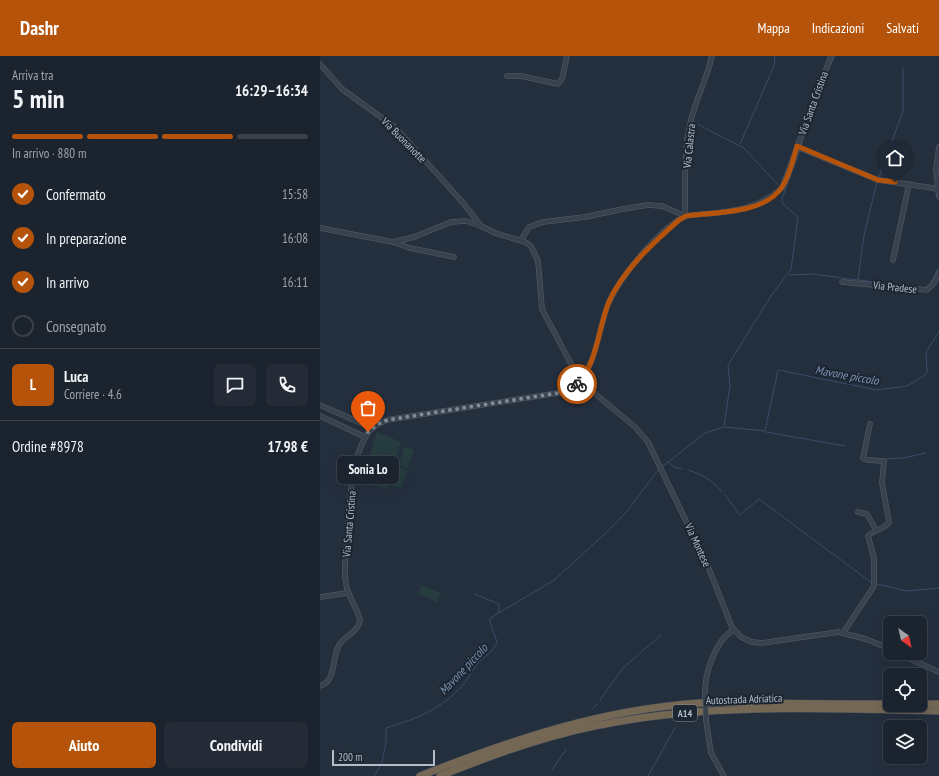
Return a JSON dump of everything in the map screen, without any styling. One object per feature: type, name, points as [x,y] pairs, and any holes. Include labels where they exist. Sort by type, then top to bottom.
[{"type":"highway","name":"Autostrada Adriatica","points":[[420,776],[486,750],[544,731],[608,715],[657,707],[728,703],[883,704]]},
{"type":"highway","points":[[927,704],[939,704]]},
{"type":"highway","name":"Autostrada Adriatica","points":[[440,776],[490,756],[559,734],[616,722],[666,715],[778,708],[939,711]]},
{"type":"street","points":[[507,76],[521,76],[558,84],[562,79],[567,56]]},
{"type":"street","name":"Via Calastra","points":[[686,216],[686,169],[690,124],[708,74],[712,56]]},
{"type":"street","name":"Via Santa Cristina","points":[[320,686],[327,682],[331,676],[338,646],[356,630],[360,624],[360,617],[347,593],[345,574],[350,501],[355,470],[365,437],[372,428],[378,424],[397,418],[558,393],[569,389],[580,381],[590,364],[608,304],[615,290],[653,243],[679,220],[686,216],[743,210],[764,202],[782,188],[831,56]]},
{"type":"street","name":"Via Buonanotte","points":[[320,64],[342,89],[396,128],[464,204],[481,226]]},
{"type":"street","points":[[797,146],[878,180],[933,188],[938,191]]},
{"type":"street","points":[[939,147],[936,162],[939,197]]},
{"type":"street","points":[[893,260],[909,184]]},
{"type":"street","name":"Via Santa Cristina","points":[[521,240],[529,227],[543,222],[585,217],[648,205],[662,206],[686,216]]},
{"type":"street","points":[[393,242],[414,237],[459,221],[481,226],[495,233],[521,240],[531,246],[538,261],[539,293],[542,309],[580,381]]},
{"type":"street","points":[[320,228],[393,242],[410,248],[454,257]]},
{"type":"street","name":"Via Pradese","points":[[842,282],[927,290],[934,283],[939,273]]},
{"type":"street","name":"Via Montese","points":[[580,381],[642,434],[660,465],[709,569],[734,630]]},
{"type":"street","points":[[320,405],[372,428]]},
{"type":"street","points":[[320,416],[365,437]]},
{"type":"street","points":[[843,633],[874,586],[874,558],[868,536],[876,530],[886,526],[889,522],[882,483],[884,460],[867,460],[863,458],[870,424]]},
{"type":"street","points":[[858,512],[867,514],[876,530]]},
{"type":"street","points":[[320,598],[347,593]]},
{"type":"street","points":[[724,776],[711,753],[706,720],[705,682],[709,666],[725,638],[734,630],[741,637],[752,642],[773,641],[829,632],[843,633],[866,639],[883,646]]},
{"type":"street","points":[[912,660],[939,672]]},
{"type":"green space","points":[[377,432],[401,442],[387,489],[362,482]]},
{"type":"green space","points":[[404,447],[414,450],[408,468],[399,465]]},
{"type":"green space","points":[[398,467],[407,470],[401,488],[392,485]]},
{"type":"green space","points":[[421,585],[441,593],[437,602],[418,594]]},
{"type":"waterway","points":[[707,67],[709,56]]},
{"type":"waterway","points":[[740,144],[774,66],[775,56]]},
{"type":"waterway","name":"Mavone piccolo","points":[[829,68],[835,56]]},
{"type":"waterway","name":"Mavone piccolo","points":[[879,177],[903,111],[903,68]]},
{"type":"waterway","points":[[689,116],[691,112]]},
{"type":"waterway","points":[[697,124],[744,148],[778,185]]},
{"type":"waterway","name":"Mavone piccolo","points":[[801,145],[806,129]]},
{"type":"waterway","name":"Mavone piccolo","points":[[662,467],[705,433],[724,427],[730,385],[728,366],[771,296],[791,269],[798,217],[783,204],[782,199],[800,150]]},
{"type":"waterway","name":"Mavone piccolo","points":[[789,275],[812,274],[858,280],[864,235],[877,182]]},
{"type":"waterway","name":"Mavone piccolo","points":[[930,284],[939,267]]},
{"type":"waterway","name":"Mavone piccolo","points":[[859,280],[903,286]]},
{"type":"waterway","name":"Mavone piccolo","points":[[725,427],[765,431],[778,370],[877,390],[907,386],[925,375],[927,372],[926,352],[939,332]]},
{"type":"waterway","name":"Mavone piccolo","points":[[766,432],[845,446]]},
{"type":"waterway","name":"Mavone piccolo","points":[[885,459],[904,458],[926,453]]},
{"type":"waterway","name":"Mavone piccolo","points":[[668,462],[674,467],[682,469]]},
{"type":"waterway","name":"Mavone piccolo","points":[[374,776],[382,763],[386,742],[386,728],[418,717],[437,707],[454,694],[465,682],[479,662],[492,651],[496,645],[497,642],[490,618],[553,581],[607,532],[628,510],[659,469]]},
{"type":"waterway","name":"Mavone piccolo","points":[[688,470],[707,478],[722,492]]},
{"type":"waterway","name":"Mavone piccolo","points":[[725,495],[740,515],[759,499],[872,583]]},
{"type":"waterway","name":"Mavone piccolo","points":[[877,584],[907,591],[939,588]]},
{"type":"waterway","name":"Mavone piccolo","points":[[474,594],[499,604],[499,612]]},
{"type":"waterway","name":"Mavone piccolo","points":[[600,700],[623,668],[661,635]]},
{"type":"waterway","name":"Mavone piccolo","points":[[592,710],[597,704]]},
{"type":"waterway","name":"Mavone piccolo","points":[[648,776],[675,728]]},
{"type":"waterway","name":"Mavone piccolo","points":[[552,770],[566,750]]},
{"type":"way so far","points":[[368,432],[378,424],[387,420],[558,393],[577,384]]},
{"type":"place","name":"Sonia Lo","points":[[368,432]]},
{"type":"route","points":[[577,384],[590,364],[608,304],[615,290],[653,243],[679,220],[686,216],[743,210],[764,202],[782,188],[797,146],[878,180],[895,182]]}]
